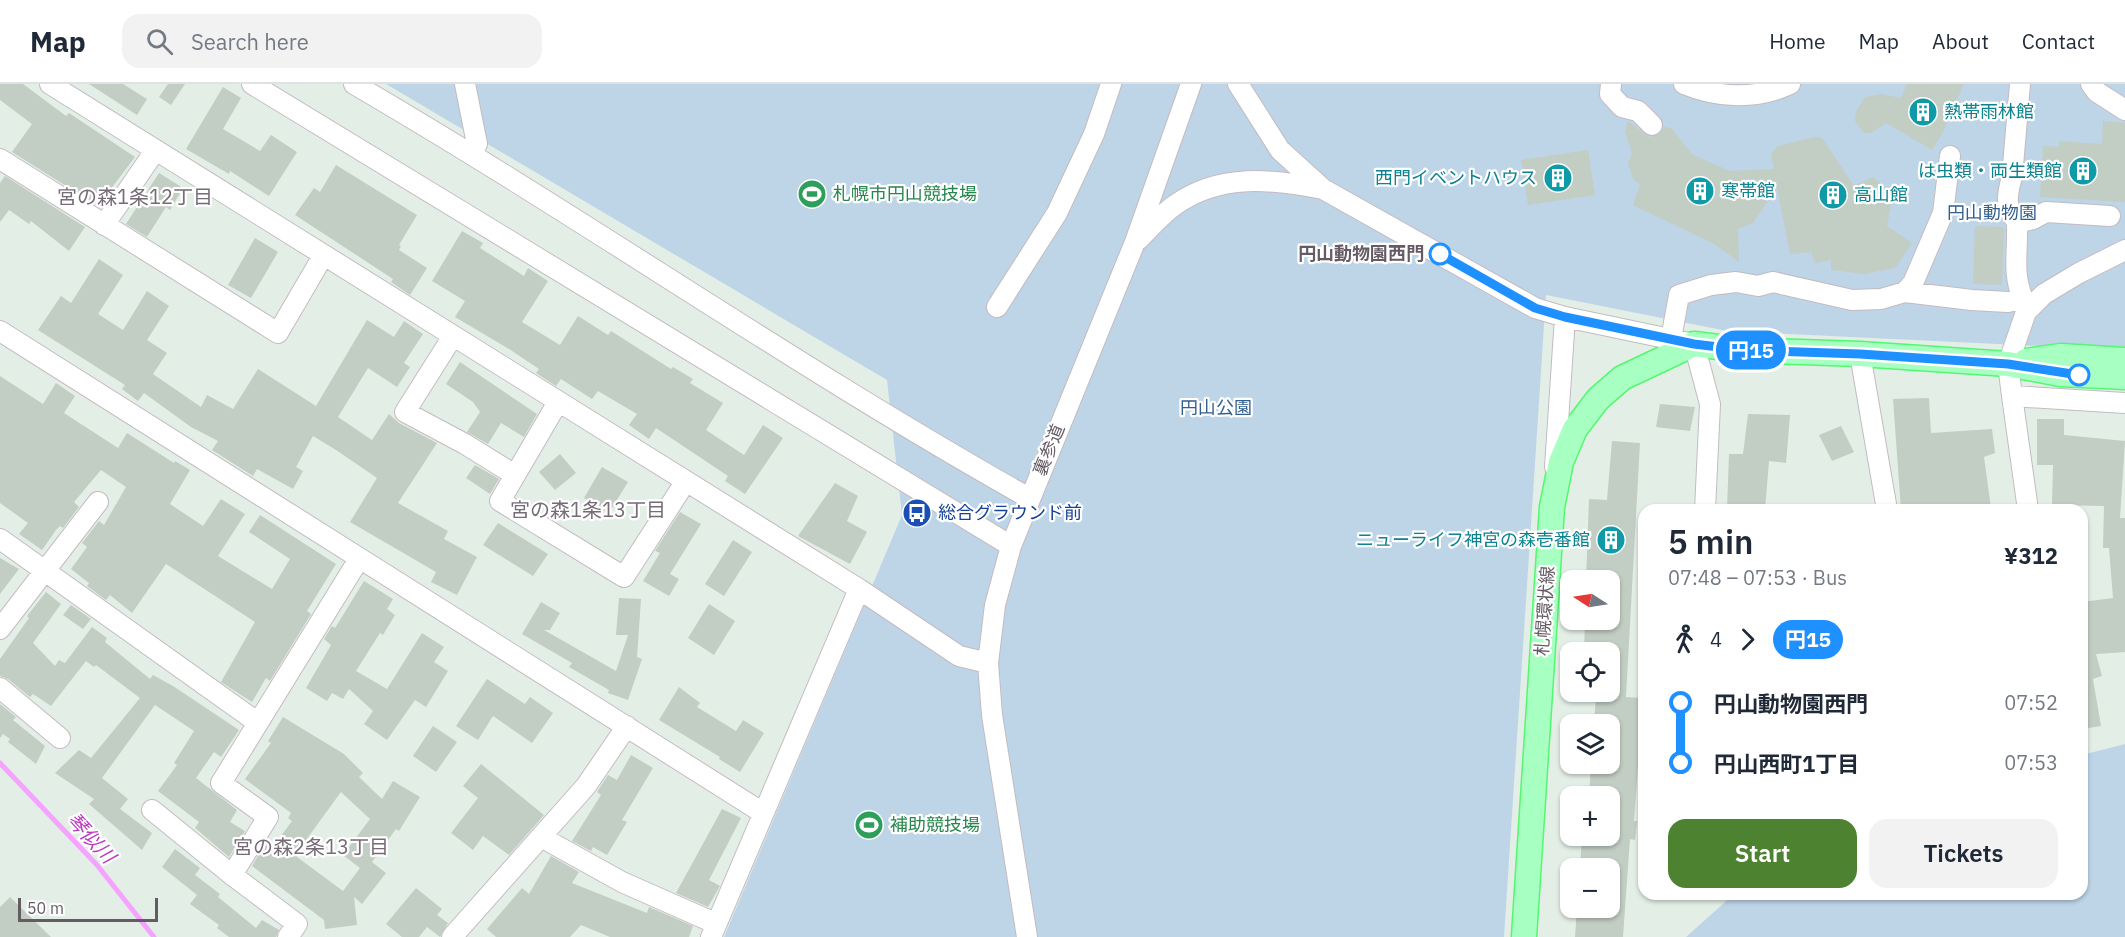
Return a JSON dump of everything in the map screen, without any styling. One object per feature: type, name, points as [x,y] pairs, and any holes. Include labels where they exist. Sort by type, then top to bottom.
[{"type":"main road","points":[[1683,341],[1743,350],[1860,354],[2008,364],[2060,374],[2125,377]]},
{"type":"main road","name":"札幌環状線","points":[[1524,937],[1552,507],[1561,462],[1575,429],[1598,399],[1622,378],[1683,341]]},
{"type":"main road","points":[[2008,364],[2061,356],[2125,360]]},
{"type":"street","points":[[50,84],[859,589],[959,656],[988,663]]},
{"type":"street","points":[[252,84],[1011,546]]},
{"type":"street","points":[[354,84],[472,153],[632,256],[1029,498]]},
{"type":"street","points":[[465,84],[477,144],[472,153]]},
{"type":"street","points":[[997,307],[1057,213],[1094,134],[1111,84]]},
{"type":"street","name":"裏参道","points":[[1028,937],[992,715],[988,663],[995,605],[1011,546],[1029,498],[1135,243],[1191,84]]},
{"type":"street","points":[[1238,84],[1280,150],[1323,189],[1535,308],[1565,317],[1683,341]]},
{"type":"street","points":[[1611,84],[1610,94],[1622,107],[1638,111],[1652,125]]},
{"type":"street","points":[[1684,84],[1714,94],[1754,95],[1790,84]]},
{"type":"street","points":[[2020,84],[2012,177],[2008,190],[2009,209],[2017,223],[2014,251],[2016,283],[2024,305],[2008,364],[2027,504]]},
{"type":"street","points":[[2091,84],[2097,92],[2125,110]]},
{"type":"street","points":[[104,225],[154,151]]},
{"type":"street","points":[[1905,292],[1913,283],[1942,213],[1950,156]]},
{"type":"street","points":[[0,159],[278,333],[323,256]]},
{"type":"street","points":[[1135,243],[1176,204],[1210,188],[1247,179],[1281,181],[1323,189]]},
{"type":"street","points":[[2017,223],[2033,219],[2046,212],[2110,216]]},
{"type":"street","points":[[1705,504],[1710,404],[1683,341],[1679,296],[1711,285],[1736,282],[1758,286],[1773,282],[1852,300],[1881,299],[1905,292],[2024,305],[2125,250]]},
{"type":"street","points":[[1552,507],[1565,317]]},
{"type":"street","points":[[0,331],[763,813]]},
{"type":"street","points":[[453,336],[405,412],[465,444],[515,475]]},
{"type":"street","points":[[1860,354],[1886,504]]},
{"type":"street","points":[[2012,396],[2125,403]]},
{"type":"street","points":[[558,402],[500,501],[624,577],[686,481]]},
{"type":"street","points":[[0,628],[98,502]]},
{"type":"street","points":[[0,539],[257,722]]},
{"type":"street","points":[[232,875],[268,817],[221,783],[358,559]]},
{"type":"street","points":[[541,837],[709,928],[763,813],[859,589]]},
{"type":"street","points":[[0,688],[60,738]]},
{"type":"street","points":[[452,937],[586,786],[627,726]]},
{"type":"street","points":[[152,810],[297,924],[288,937]]},
{"type":"green space","name":"円山公園","points":[[386,84],[2125,84],[2125,350],[1727,331],[1546,295],[1504,937],[724,937],[902,515],[887,380]]},
{"type":"green space","points":[[2125,744],[2125,937],[1686,937],[1727,900],[2088,900],[2088,753]]},
{"type":"building","points":[[0,84],[23,84],[66,116],[69,113],[135,157],[98,206],[12,152],[32,124],[0,100]]},
{"type":"building","points":[[89,84],[123,84],[147,99],[137,115]]},
{"type":"building","points":[[168,84],[185,84],[171,105],[159,97]]},
{"type":"building","name":"熱帯雨林館","points":[[1907,84],[1964,84],[1942,134],[1932,150],[1886,123],[1871,133],[1864,133],[1855,121],[1856,112],[1865,97],[1882,94],[1901,98]]},
{"type":"building","points":[[223,87],[241,98],[223,129],[260,151],[271,135],[297,152],[269,196],[230,171],[229,174],[186,149]]},
{"type":"building","points":[[1628,121],[1649,137],[1660,134],[1664,127],[1671,128],[1693,155],[1730,171],[1774,169],[1771,154],[1778,146],[1815,137],[1822,138],[1854,186],[1873,177],[1884,186],[1891,205],[1887,226],[1912,243],[1895,268],[1864,274],[1831,270],[1831,260],[1815,263],[1811,252],[1790,254],[1777,188],[1753,223],[1738,229],[1739,262],[1714,244],[1633,205],[1640,185],[1634,180],[1628,164],[1632,152],[1625,132]]},
{"type":"building","name":"は虫類・両生類館","points":[[2103,121],[2125,123],[2125,202],[2040,197],[2043,146],[2059,147],[2059,141],[2102,144]]},
{"type":"building","name":"西門イベントハウス","points":[[1588,150],[1595,195],[1528,205],[1521,160]]},
{"type":"building","points":[[336,165],[417,215],[399,245],[401,246],[399,250],[427,268],[410,295],[391,282],[393,279],[295,215],[314,188],[320,192]]},
{"type":"building","points":[[159,173],[183,188],[170,210],[166,207],[147,237],[126,224]]},
{"type":"building","points":[[5,176],[85,227],[69,251],[31,221],[29,224],[9,210],[0,222],[0,183]]},
{"type":"building","points":[[1975,226],[2004,227],[2002,285],[1973,284]]},
{"type":"building","points":[[462,231],[483,243],[480,248],[524,276],[528,268],[548,281],[522,322],[560,345],[578,316],[608,335],[611,331],[671,369],[673,367],[693,379],[690,383],[723,403],[706,430],[744,455],[763,425],[783,438],[745,494],[725,481],[728,476],[656,428],[649,439],[629,425],[637,414],[598,391],[592,399],[561,379],[556,386],[536,373],[539,369],[455,317],[465,301],[432,281]]},
{"type":"building","points":[[255,238],[278,252],[251,298],[228,285]]},
{"type":"building","points":[[99,259],[123,275],[98,314],[123,330],[147,291],[169,306],[147,340],[167,353],[153,374],[201,407],[207,395],[233,409],[258,369],[316,406],[367,320],[394,337],[404,321],[423,334],[404,363],[410,367],[397,387],[368,368],[338,417],[372,440],[389,414],[399,423],[437,443],[398,503],[448,531],[444,539],[477,557],[457,595],[431,582],[436,572],[350,522],[377,478],[336,450],[313,436],[296,467],[303,471],[293,489],[257,469],[253,476],[212,450],[218,441],[191,427],[144,393],[138,401],[122,389],[125,385],[38,330],[61,296],[71,303]]},
{"type":"building","points":[[460,362],[537,414],[524,437],[501,423],[488,444],[467,432],[480,412],[473,402],[446,384]]},
{"type":"building","points":[[0,376],[43,404],[56,383],[75,396],[64,413],[118,448],[127,433],[174,463],[175,461],[190,470],[170,504],[203,526],[221,499],[245,514],[218,556],[272,589],[290,559],[249,532],[260,515],[336,564],[307,611],[311,614],[270,681],[266,678],[252,702],[221,682],[255,622],[166,564],[132,613],[110,595],[106,600],[87,586],[89,583],[71,569],[87,547],[82,543],[99,521],[104,525],[126,487],[101,470],[74,502],[79,507],[63,528],[60,526],[56,530],[42,550],[19,534],[28,523],[0,503]]},
{"type":"building","points":[[1929,398],[1931,433],[1992,429],[1995,453],[1984,457],[1990,504],[1901,504],[1893,399]]},
{"type":"building","points":[[1660,404],[1695,407],[1690,431],[1656,427]]},
{"type":"building","points":[[1748,414],[1790,415],[1786,463],[1769,461],[1765,504],[1727,504],[1729,454],[1743,454]]},
{"type":"building","points":[[2037,419],[2064,419],[2064,435],[2125,441],[2120,518],[2125,518],[2125,652],[2096,654],[2102,676],[2093,679],[2101,726],[2088,728],[2088,601],[2113,598],[2109,548],[2103,548],[2104,506],[2052,504],[2053,465],[2037,465]]},
{"type":"building","points":[[1841,426],[1854,452],[1832,461],[1819,435]]},
{"type":"building","points":[[1612,441],[1640,443],[1626,697],[1638,698],[1638,766],[1634,821],[1637,821],[1635,840],[1630,839],[1623,937],[1575,937],[1576,918],[1620,918],[1620,858],[1581,858],[1581,846],[1620,846],[1620,786],[1590,786],[1590,774],[1620,774],[1620,714],[1595,714],[1596,702],[1620,702],[1620,642],[1584,642],[1585,630],[1620,630],[1620,570],[1586,570],[1589,499],[1607,500]]},
{"type":"building","points":[[560,454],[576,473],[555,490],[539,472]]},
{"type":"building","points":[[475,465],[499,479],[490,494],[466,478]]},
{"type":"building","points":[[602,467],[628,482],[609,513],[584,498]]},
{"type":"building","points":[[835,483],[858,496],[847,521],[867,532],[850,564],[798,536]]},
{"type":"building","points":[[680,512],[701,524],[670,574],[679,579],[669,596],[643,581],[660,553],[655,551]]},
{"type":"building","points":[[498,523],[548,554],[533,576],[483,545]]},
{"type":"building","points":[[733,540],[752,552],[724,596],[705,584]]},
{"type":"building","points":[[0,558],[19,569],[0,594]]},
{"type":"building","points":[[364,581],[393,599],[387,609],[395,615],[383,635],[380,633],[356,671],[387,689],[422,633],[444,647],[434,662],[448,671],[426,707],[415,700],[387,740],[364,724],[373,711],[349,689],[343,699],[332,693],[327,701],[306,688],[331,645],[324,639],[332,626],[335,628]]},
{"type":"building","points":[[46,592],[61,604],[33,643],[55,666],[59,660],[65,663],[92,627],[107,638],[105,642],[150,679],[153,675],[173,686],[239,730],[221,757],[214,752],[196,778],[237,810],[230,822],[245,831],[229,857],[195,828],[199,822],[158,791],[177,765],[174,763],[194,731],[155,705],[102,778],[128,799],[120,809],[152,833],[142,850],[89,804],[94,799],[55,773],[79,750],[91,758],[140,698],[96,665],[94,667],[86,661],[51,706],[33,694],[30,697],[8,679],[0,676],[0,659],[29,618],[27,616]]},
{"type":"building","points":[[619,598],[641,599],[637,657],[642,659],[628,700],[608,693],[609,690],[569,667],[572,663],[522,634],[541,602],[560,613],[550,630],[544,630],[616,671],[628,635],[616,635]]},
{"type":"building","points":[[709,604],[735,621],[714,655],[688,638]]},
{"type":"building","points":[[71,605],[91,619],[83,629],[63,615]]},
{"type":"building","points":[[487,679],[525,704],[530,697],[553,713],[532,743],[493,716],[478,740],[456,726]]},
{"type":"building","points":[[679,687],[700,703],[697,707],[736,731],[743,720],[764,733],[740,772],[719,759],[720,757],[659,720]]},
{"type":"building","points":[[0,704],[16,717],[13,720],[45,746],[36,764],[8,742],[10,739],[3,734],[0,738]]},
{"type":"building","points":[[283,717],[344,754],[363,773],[359,777],[382,799],[393,781],[420,797],[399,831],[396,829],[372,862],[386,873],[362,904],[354,897],[357,925],[325,929],[324,920],[252,866],[265,844],[272,848],[292,821],[288,818],[291,813],[245,779],[271,743],[268,741]],"holes":[[[341,792],[370,819],[343,855],[360,868],[343,891],[297,857],[298,851]]]},
{"type":"building","points":[[433,726],[457,742],[436,772],[413,756]]},
{"type":"building","points":[[631,755],[653,768],[622,820],[627,822],[607,855],[593,847],[591,851],[572,841],[601,795],[597,792],[608,775],[617,780]]},
{"type":"building","points":[[481,764],[544,815],[509,855],[483,836],[473,850],[451,833],[478,798],[463,786]]},
{"type":"building","points":[[722,809],[741,818],[709,880],[720,886],[708,907],[676,893]]},
{"type":"building","points":[[175,849],[200,868],[195,875],[220,894],[218,897],[256,928],[262,920],[279,930],[276,937],[229,937],[217,928],[219,925],[190,904],[197,895],[162,867]]},
{"type":"building","points":[[551,856],[579,872],[572,883],[647,913],[649,907],[693,926],[689,937],[610,937],[581,925],[570,937],[496,937],[487,929],[522,888],[529,894]]},
{"type":"building","points":[[416,888],[442,909],[437,915],[448,923],[440,937],[427,927],[419,937],[402,937],[386,924]]},
{"type":"building","points":[[10,897],[51,937],[0,937],[0,907]]},
{"type":"waterway","name":"琴似川","points":[[0,763],[97,865],[154,937]]},
{"type":"bus line","name":"円15","points":[[1440,254],[1535,308],[1565,317],[1694,344],[1743,350],[1860,354],[2008,364],[2060,374],[2079,375]]},
{"type":"place","name":"熱帯雨林館","points":[[1923,112]]},
{"type":"place","name":"は虫類・両生類館","points":[[2083,171]]},
{"type":"place","name":"西門イベントハウス","points":[[1558,178]]},
{"type":"place","name":"寒帯館","points":[[1700,191]]},
{"type":"place","name":"札幌市円山競技場","points":[[812,194]]},
{"type":"place","name":"高山館","points":[[1833,195]]},
{"type":"place","name":"円山動物園西門","points":[[1440,254]]},
{"type":"place","name":"総合グラウンド前","points":[[917,513]]},
{"type":"place","name":"ニューライフ神宮の森壱番館","points":[[1611,540]]},
{"type":"place","name":"補助競技場","points":[[869,825]]},
{"type":"district","name":"宮の森1条12丁目","points":[[135,197]]},
{"type":"district","name":"宮の森1条13丁目","points":[[588,510]]},
{"type":"district","name":"宮の森2条13丁目","points":[[311,847]]},
{"type":"park label","name":"円山動物園","points":[[1992,213]]}]
